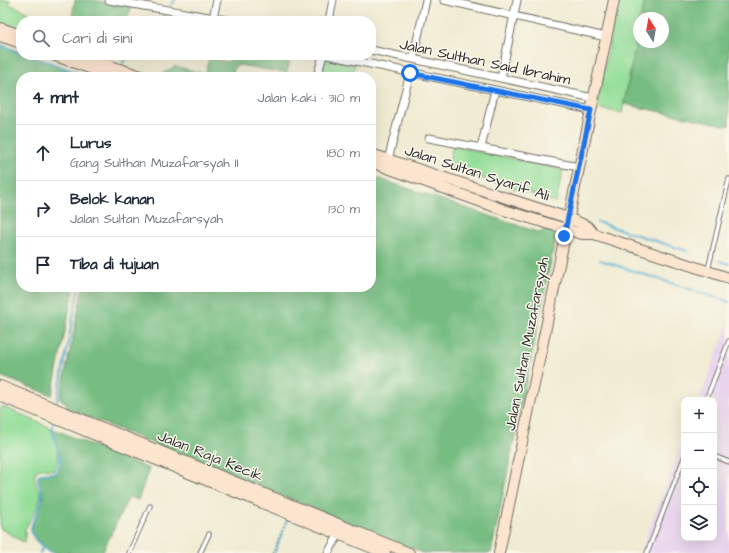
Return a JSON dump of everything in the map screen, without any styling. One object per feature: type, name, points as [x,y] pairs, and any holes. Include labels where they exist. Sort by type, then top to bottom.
[{"type":"street","points":[[109,0],[201,16]]},
{"type":"street","points":[[213,16],[217,0]]},
{"type":"street","points":[[330,16],[333,0]]},
{"type":"street","points":[[413,59],[426,0]]},
{"type":"street","points":[[444,0],[513,17],[606,37]]},
{"type":"street","points":[[501,78],[517,0]]},
{"type":"street","name":"Jalan Sultan Muzafarsyah","points":[[500,553],[543,347],[565,228],[614,0]]},
{"type":"street","points":[[0,28],[16,33]]},
{"type":"street","points":[[0,36],[16,42]]},
{"type":"street","name":"Jalan Sulthan Said Ibrahim","points":[[376,51],[593,98]]},
{"type":"street","points":[[67,60],[101,72]]},
{"type":"street","points":[[92,60],[128,72]]},
{"type":"street","points":[[318,72],[322,60]]},
{"type":"street","points":[[351,60],[591,110]]},
{"type":"street","points":[[388,160],[410,73]]},
{"type":"street","points":[[481,148],[495,90]]},
{"type":"street","points":[[429,138],[579,167]]},
{"type":"street","name":"Jalan Sultan Syarif Ali","points":[[376,156],[568,218],[587,226],[594,234]]},
{"type":"street","name":"Jalan Sultan Syarif Ali","points":[[376,164],[504,210],[582,234],[594,234],[729,278]]},
{"type":"street","name":"Jalan Raja Kecik","points":[[0,386],[36,406],[161,457],[410,553]]},
{"type":"street","name":"Jalan Raja Kecik","points":[[1,399],[36,406]]},
{"type":"street","name":"Jalan Raja Kecik","points":[[161,457],[288,514],[381,552]]},
{"type":"street","points":[[328,553],[339,534]]},
{"type":"lane","points":[[708,272],[729,179]]},
{"type":"lane","points":[[707,397],[729,341]]},
{"type":"lane","points":[[717,457],[729,462]]},
{"type":"lane","points":[[647,553],[681,466]]},
{"type":"lane","points":[[129,553],[150,506]]},
{"type":"lane","points":[[200,553],[209,534]]},
{"type":"path","points":[[273,553],[288,514]]},
{"type":"shaded area","points":[[729,322],[729,553],[640,553],[681,446],[681,541],[717,541],[717,397],[700,397]]},
{"type":"green space","points":[[0,0],[10,0],[9,4],[27,12],[30,16],[16,16],[16,30],[0,23]]},
{"type":"green space","points":[[75,0],[93,0],[132,7],[128,16],[72,16]]},
{"type":"green space","points":[[618,0],[645,0],[642,12],[633,12],[633,48],[635,48],[622,113],[596,108]]},
{"type":"green space","points":[[645,0],[729,0],[729,126],[624,104],[635,48],[669,48],[669,12],[642,12]]},
{"type":"green space","points":[[0,44],[16,50],[16,60],[43,60],[76,72],[16,72],[16,292],[73,292],[52,395],[0,376]]},
{"type":"green space","points":[[208,60],[229,62],[230,60],[290,60],[287,72],[239,65],[234,67],[234,72],[206,72]]},
{"type":"green space","points":[[324,60],[335,60],[355,64],[353,72],[321,72]]},
{"type":"green space","points":[[175,66],[198,72],[165,72]]},
{"type":"green space","points":[[453,146],[563,170],[556,202],[447,167]]},
{"type":"green space","points":[[376,178],[540,233],[547,228],[557,230],[491,553],[423,553],[66,408],[67,403],[60,399],[82,292],[376,292]]},
{"type":"green space","points":[[2,406],[51,428],[57,450],[58,461],[54,470],[40,469],[36,471],[35,480],[41,494],[38,506],[25,529],[25,543],[0,528],[0,409]]},
{"type":"green space","points":[[51,428],[149,469],[138,500],[129,497],[102,553],[52,552],[43,548],[31,532],[32,524],[43,497],[38,482],[38,477],[40,474],[56,473],[60,463],[59,451]]},
{"type":"waterway","points":[[171,5],[175,0]]},
{"type":"waterway","points":[[0,45],[16,51]]},
{"type":"waterway","points":[[42,60],[75,72]]},
{"type":"waterway","points":[[597,222],[687,251]]},
{"type":"waterway","points":[[600,260],[729,302]]},
{"type":"waterway","points":[[720,261],[729,264]]},
{"type":"waterway","points":[[56,406],[78,292]]},
{"type":"waterway","points":[[40,553],[43,546],[31,533],[31,528],[40,507],[42,498],[38,477],[40,474],[56,473],[59,467],[60,460],[53,435],[53,422]]},
{"type":"waterway","points":[[274,553],[288,519]]},
{"type":"waterway","points":[[43,546],[54,553]]},
{"type":"route","points":[[410,73],[591,110],[564,236]]}]
